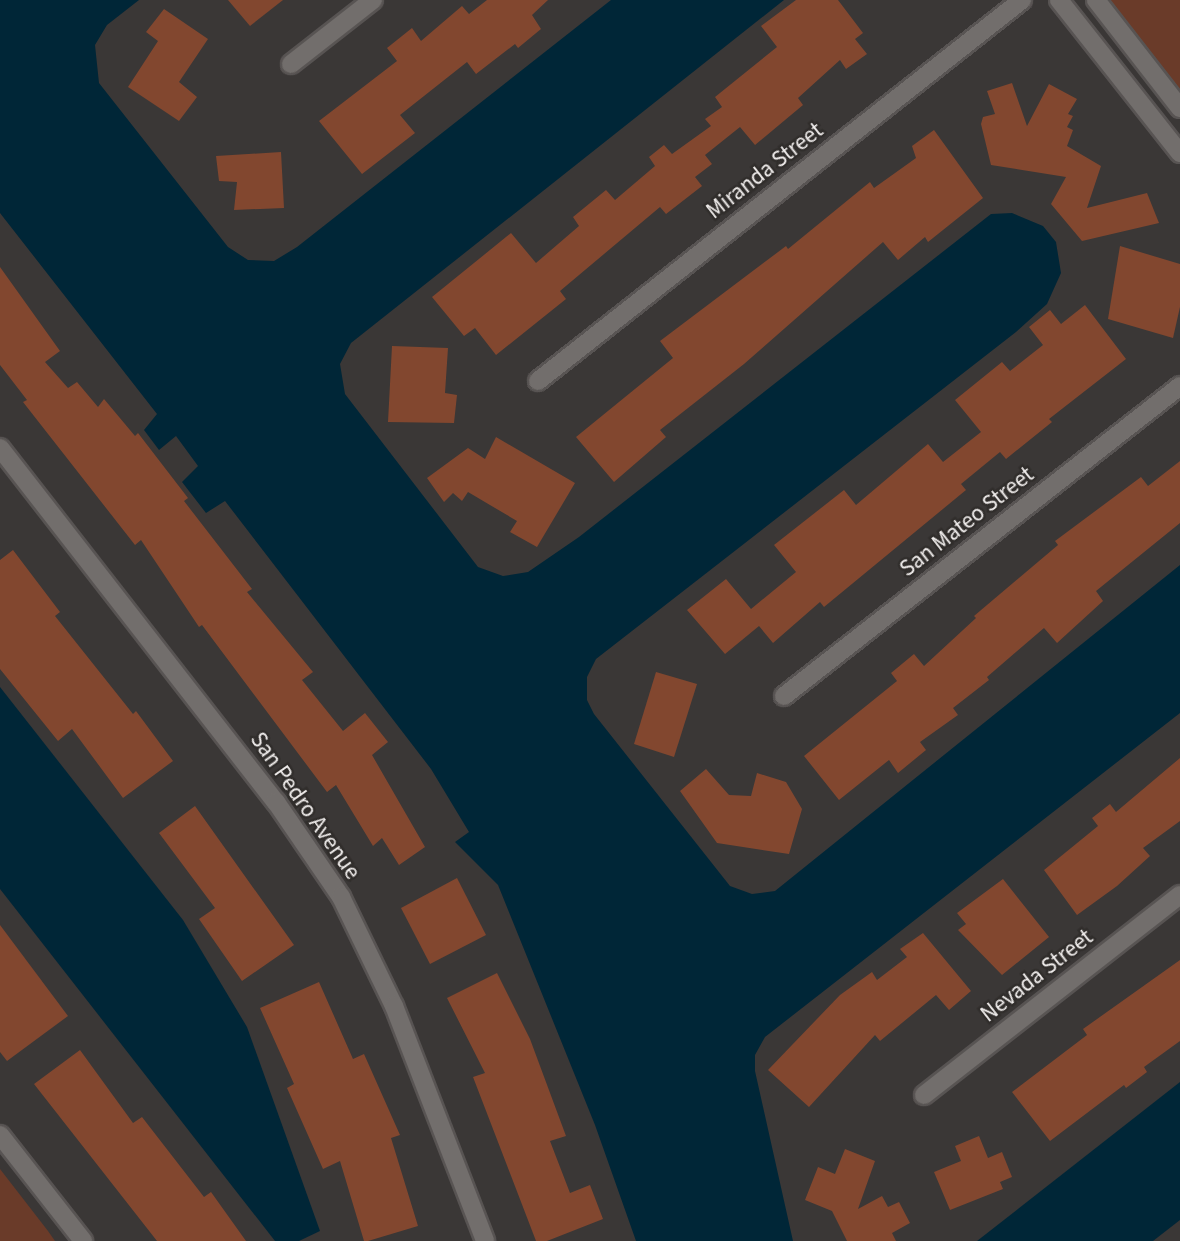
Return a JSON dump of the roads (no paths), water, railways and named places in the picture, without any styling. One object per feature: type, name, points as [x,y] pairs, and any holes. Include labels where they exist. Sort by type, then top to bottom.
[{"type":"street","points":[[291,64],[373,0]]},
{"type":"street","name":"Miranda Street","points":[[538,381],[1022,0]]},
{"type":"street","points":[[1059,0],[1180,153]]},
{"type":"street","points":[[1096,0],[1180,108]]},
{"type":"street","name":"San Mateo Street","points":[[784,696],[1180,386]]},
{"type":"street","name":"San Pedro Avenue","points":[[0,448],[276,802],[341,897],[394,1006],[485,1241]]},
{"type":"street","name":"Nevada Street","points":[[924,1095],[1180,895]]},
{"type":"street","points":[[0,1135],[83,1241]]},
{"type":"water","points":[[0,0],[139,0],[107,25],[95,45],[99,83],[228,247],[248,260],[274,261],[297,247],[611,0],[784,0],[351,343],[340,364],[345,394],[478,567],[503,576],[528,572],[579,537],[991,214],[1012,213],[1043,226],[1056,242],[1061,273],[1047,304],[1016,332],[596,659],[587,677],[587,700],[594,714],[730,886],[752,894],[775,891],[1180,565],[1180,713],[765,1037],[755,1055],[755,1071],[793,1241],[636,1241],[595,1125],[498,885],[455,842],[469,832],[431,769],[225,501],[206,513],[182,482],[198,466],[176,436],[159,450],[144,430],[157,414],[0,213]]},
{"type":"water","points":[[0,687],[183,920],[247,1027],[320,1231],[299,1241],[275,1241],[0,889]]},
{"type":"water","points":[[1180,1082],[1180,1220],[1153,1241],[977,1241]]}]
